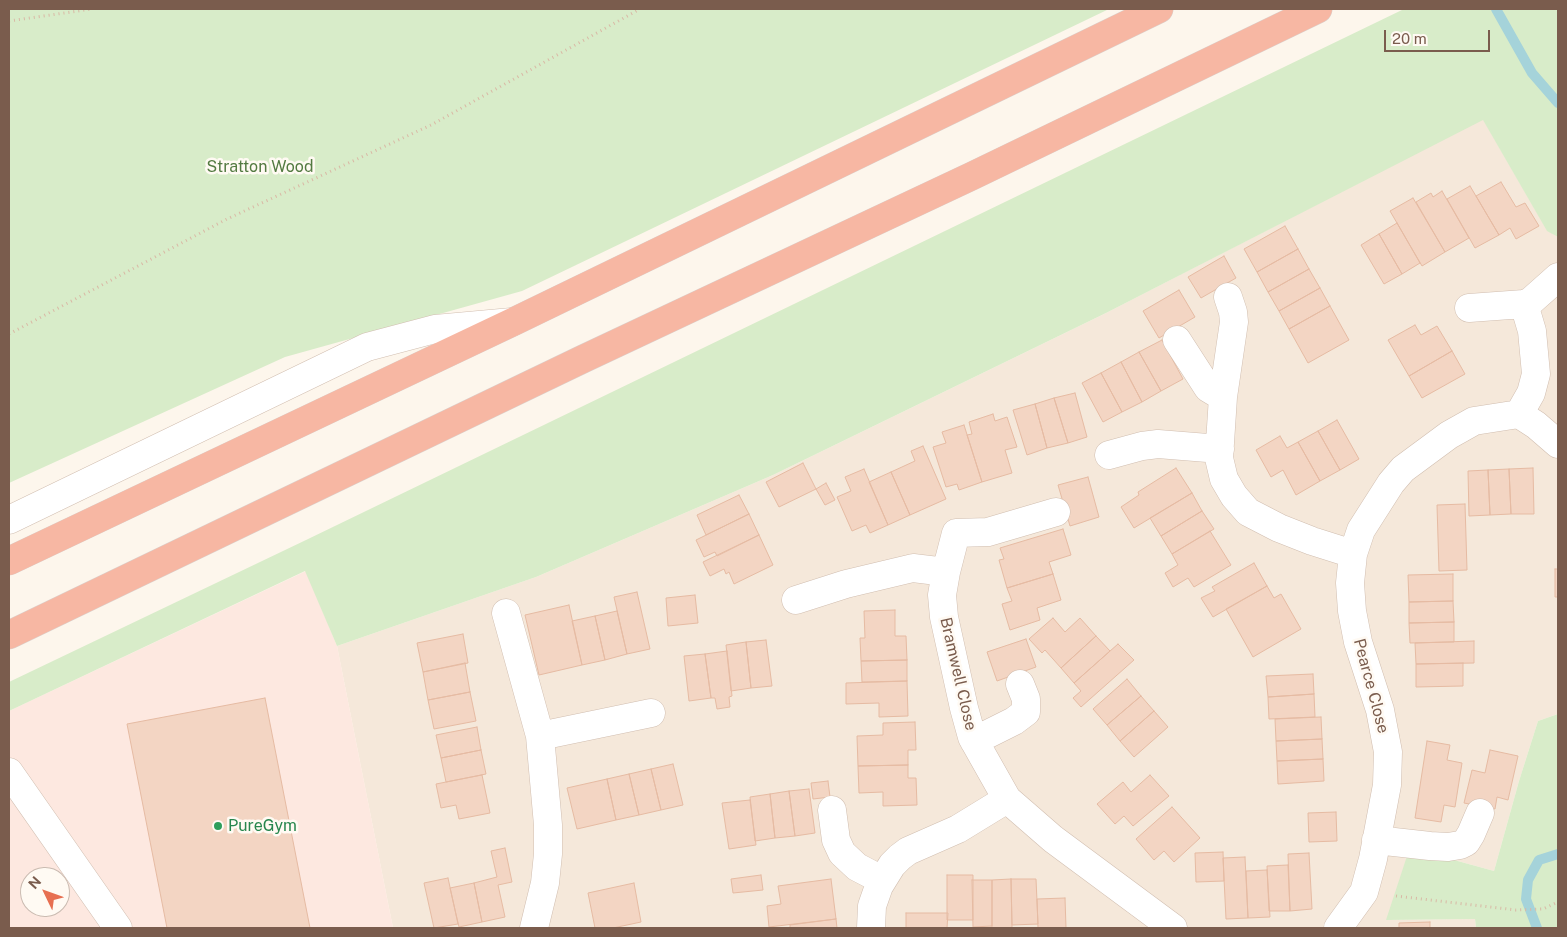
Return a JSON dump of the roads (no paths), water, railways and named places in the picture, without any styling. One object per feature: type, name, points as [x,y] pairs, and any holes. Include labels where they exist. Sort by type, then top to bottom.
[{"type":"highway","points":[[9,561],[515,321],[1160,9]]},
{"type":"highway","points":[[9,636],[583,359],[972,176],[1318,9]]},
{"type":"street","points":[[1470,308],[1524,304],[1531,301],[1558,278]]},
{"type":"street","points":[[1228,297],[1233,312],[1233,333],[1223,396],[1219,458],[1224,478],[1234,496],[1248,512],[1279,528],[1353,554]]},
{"type":"street","points":[[1524,304],[1532,331],[1536,374],[1531,393],[1519,414],[1536,425],[1558,444]]},
{"type":"street","points":[[9,520],[367,347],[435,329],[515,321]]},
{"type":"street","points":[[1177,340],[1208,388],[1223,396]]},
{"type":"street","name":"Pearce Close","points":[[1338,928],[1364,892],[1387,785],[1388,752],[1380,710],[1358,642],[1352,611],[1350,583],[1353,554],[1361,530],[1391,483],[1403,469],[1449,434],[1474,421],[1519,414]]},
{"type":"street","points":[[1109,455],[1142,446],[1158,444],[1220,448]]},
{"type":"street","name":"Bramwell Close","points":[[1056,512],[988,532],[956,533],[942,595],[944,617],[964,708],[974,741],[1007,798],[1052,839],[1173,928]]},
{"type":"street","points":[[796,600],[846,584],[913,568],[946,572]]},
{"type":"street","points":[[506,613],[540,736],[548,825],[545,883],[534,928]]},
{"type":"street","points":[[974,741],[1014,721],[1026,712],[1026,699],[1020,684]]},
{"type":"street","points":[[540,736],[651,713]]},
{"type":"street","points":[[9,772],[118,928]]},
{"type":"street","points":[[871,928],[872,906],[882,880],[892,865],[908,851],[958,829],[1007,798]]},
{"type":"street","points":[[832,810],[836,840],[842,853],[857,866],[882,880]]},
{"type":"street","points":[[1376,840],[1430,846],[1460,845],[1466,842],[1480,813]]},
{"type":"waterway","points":[[1496,9],[1532,73],[1558,103]]},
{"type":"waterway","points":[[1537,928],[1526,899],[1528,880],[1539,860],[1558,854]]},
{"type":"place","name":"PureGym","points":[[218,826]]},
{"type":"park label","name":"Stratton Wood","points":[[260,167]]}]
